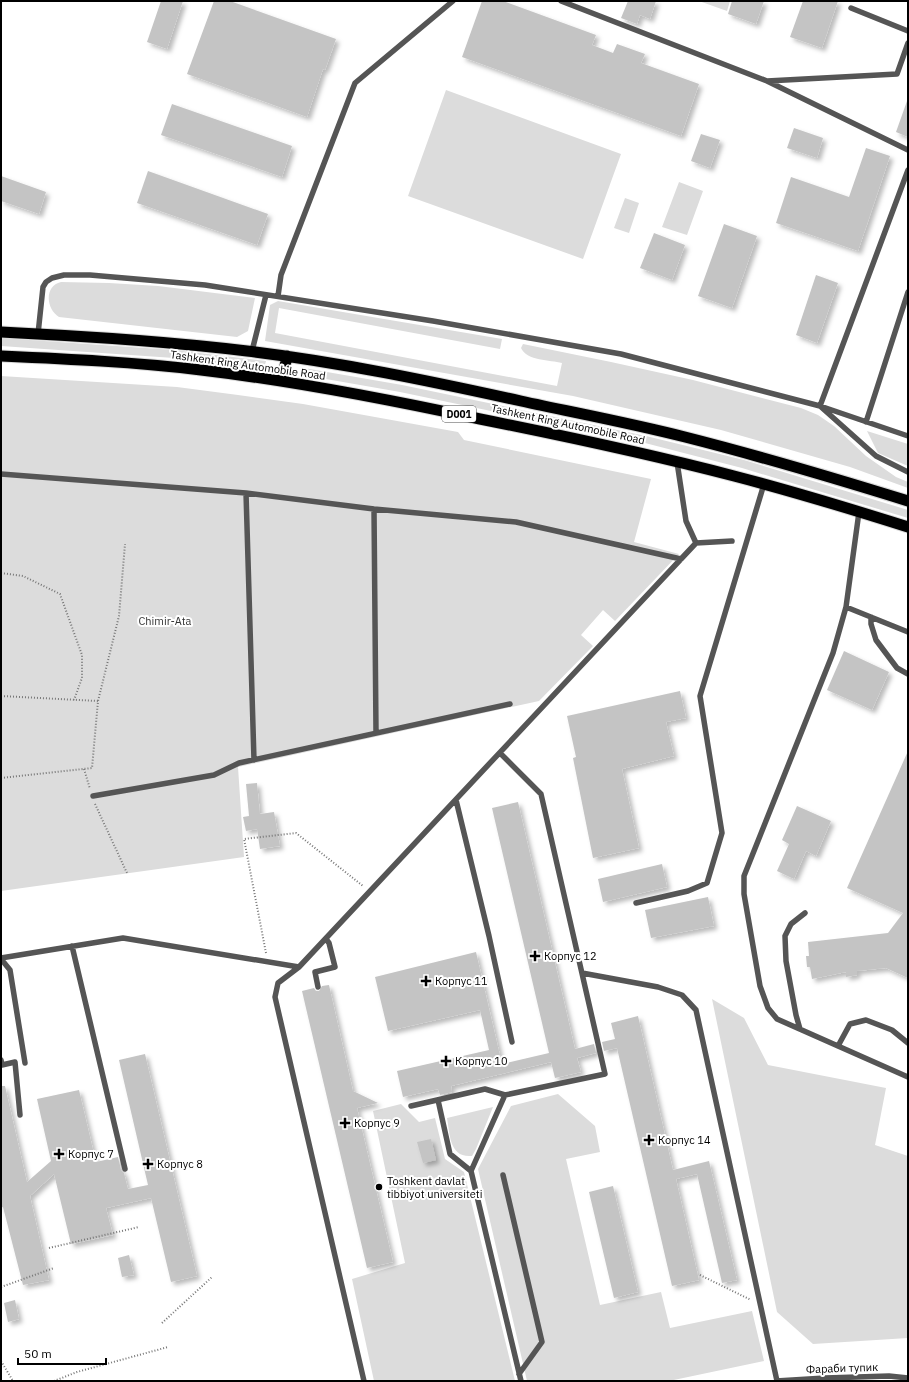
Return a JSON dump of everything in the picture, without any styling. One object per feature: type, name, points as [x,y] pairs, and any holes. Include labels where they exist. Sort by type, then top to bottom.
[{"type":"highway","name":"Tashkent Ring Automobile Road","points":[[1,332],[116,338],[252,352],[287,356],[421,379],[684,437],[750,454],[908,502]]},
{"type":"highway","name":"Tashkent Ring Automobile Road","points":[[1,356],[119,362],[198,369],[282,381],[431,408],[579,439],[677,462],[764,484],[908,527]]},
{"type":"highway","points":[[282,381],[287,356]]},
{"type":"lane","points":[[278,296],[281,275],[355,83],[453,1]]},
{"type":"lane","points":[[561,1],[767,81],[908,150]]},
{"type":"lane","points":[[851,8],[908,31]]},
{"type":"lane","points":[[767,81],[897,74],[908,43]]},
{"type":"lane","points":[[820,406],[908,170]]},
{"type":"lane","points":[[38,334],[43,288],[46,282],[52,278],[64,275],[90,275],[206,285],[621,354],[820,406],[908,436]]},
{"type":"lane","points":[[866,422],[908,292]]},
{"type":"lane","points":[[252,352],[266,294]]},
{"type":"lane","points":[[820,406],[876,456],[908,472]]},
{"type":"lane","points":[[677,462],[686,521],[696,543]]},
{"type":"lane","points":[[1,474],[246,493],[374,509],[516,522],[681,559]]},
{"type":"lane","points":[[636,903],[688,891],[707,883],[722,833],[700,696],[764,484]]},
{"type":"lane","points":[[246,493],[254,760]]},
{"type":"lane","points":[[374,509],[376,732]]},
{"type":"lane","points":[[859,512],[846,607],[833,653],[744,876],[744,894],[760,986],[768,1008],[777,1019],[908,1077]]},
{"type":"lane","points":[[364,1381],[275,996],[278,983],[299,968],[696,543],[732,541]]},
{"type":"lane","points":[[846,607],[908,632]]},
{"type":"lane","points":[[871,617],[871,624],[876,640],[897,668],[908,674]]},
{"type":"lane","points":[[93,796],[214,775],[239,763],[510,704]]},
{"type":"lane","points":[[411,1106],[486,1089],[505,1095],[606,1074],[540,794],[500,753]]},
{"type":"lane","points":[[456,800],[489,936],[512,1042]]},
{"type":"lane","points":[[800,1029],[786,961],[784,936],[791,924],[805,913]]},
{"type":"lane","points":[[25,1063],[10,970],[1,959],[123,938],[299,968]]},
{"type":"lane","points":[[318,987],[315,972],[335,967],[329,943],[326,939]]},
{"type":"lane","points":[[72,946],[126,1169]]},
{"type":"lane","points":[[582,973],[658,987],[682,995],[696,1010],[776,1381]]},
{"type":"lane","points":[[838,1046],[850,1024],[866,1020],[892,1030],[908,1043]]},
{"type":"lane","points":[[1,1060],[2,1065],[15,1062],[20,1115]]},
{"type":"lane","points":[[471,1172],[505,1095]]},
{"type":"lane","points":[[438,1100],[450,1154],[471,1172],[521,1381]]},
{"type":"lane","points":[[503,1175],[542,1342],[519,1374]]},
{"type":"lane","name":"Фараби тупик","points":[[776,1381],[861,1379],[889,1376],[908,1378]]},
{"type":"lane","points":[[854,1381],[861,1379]]},
{"type":"path","points":[[1,778],[92,768],[98,701],[119,616],[125,544]]},
{"type":"path","points":[[1,573],[23,576],[60,594],[82,655],[82,678],[74,700]]},
{"type":"path","points":[[1,696],[98,701]]},
{"type":"path","points":[[84,769],[96,808],[127,873]]},
{"type":"path","points":[[268,962],[244,839],[296,833],[370,892]]},
{"type":"path","points":[[49,1248],[139,1227]]},
{"type":"path","points":[[1,1287],[54,1268]]},
{"type":"path","points":[[700,1275],[760,1304]]},
{"type":"path","points":[[162,1323],[212,1277]]},
{"type":"path","points":[[54,1381],[77,1372],[168,1347]]},
{"type":"path","points":[[1,1361],[12,1381]]},
{"type":"green space","points":[[699,1],[730,1],[727,11]]},
{"type":"green space","points":[[446,90],[621,154],[583,259],[408,196]]},
{"type":"green space","points":[[679,182],[703,191],[687,235],[662,227]]},
{"type":"green space","points":[[625,198],[639,203],[629,233],[614,228]]},
{"type":"green space","points":[[61,282],[158,286],[255,298],[248,331],[237,337],[59,317],[51,309],[49,303],[49,293],[56,284]]},
{"type":"green space","points":[[278,301],[502,339],[500,349],[279,308],[275,333],[557,386],[562,363],[533,358],[521,348],[523,344],[693,380],[801,408],[818,415],[834,426],[866,456],[896,477],[908,482],[908,488],[850,467],[721,430],[573,396],[265,341],[270,305]]},
{"type":"green space","points":[[1,338],[174,350],[266,361],[264,369],[174,358],[1,346]]},
{"type":"green space","points":[[304,368],[402,385],[646,436],[744,460],[908,510],[908,518],[742,468],[645,443],[400,392],[303,375]]},
{"type":"green space","name":"Chimir-Ata","points":[[1,376],[177,387],[303,404],[458,432],[464,440],[651,479],[634,542],[679,554],[615,621],[603,610],[581,635],[593,646],[539,701],[238,767],[244,857],[1,891]]},
{"type":"green space","points":[[867,431],[908,444],[908,466],[878,453]]},
{"type":"green space","points":[[712,999],[744,1018],[768,1065],[886,1088],[875,1145],[908,1156],[908,1338],[813,1344],[777,1312]]},
{"type":"green space","points":[[558,1094],[595,1126],[600,1152],[566,1159],[600,1305],[661,1292],[670,1328],[752,1311],[764,1361],[669,1381],[527,1381],[478,1169],[511,1106]]},
{"type":"green space","points":[[401,1104],[419,1122],[435,1118],[445,1159],[464,1172],[515,1381],[374,1381],[352,1279],[405,1263],[373,1111]]},
{"type":"green space","points":[[493,1107],[472,1156],[464,1156],[459,1153],[452,1144],[447,1118]]},
{"type":"building","points":[[161,1],[183,1],[167,49],[147,42]]},
{"type":"building","points":[[214,1],[230,1],[336,39],[325,70],[323,69],[307,117],[187,74]]},
{"type":"building","points":[[482,1],[503,1],[596,35],[592,45],[613,53],[617,44],[645,54],[641,63],[699,84],[681,136],[462,57]]},
{"type":"building","points":[[628,1],[656,1],[650,19],[640,15],[637,24],[621,18]]},
{"type":"building","points":[[732,1],[764,1],[756,24],[728,14]]},
{"type":"building","points":[[803,1],[838,1],[822,48],[790,37]]},
{"type":"building","points":[[907,101],[908,102],[908,137],[896,132]]},
{"type":"building","points":[[172,104],[292,146],[282,177],[161,135]]},
{"type":"building","points":[[794,128],[823,138],[817,158],[787,148]]},
{"type":"building","points":[[701,134],[720,140],[710,168],[691,161]]},
{"type":"building","points":[[866,148],[890,156],[858,251],[776,223],[791,177],[849,197]]},
{"type":"building","points":[[148,171],[268,214],[257,245],[137,203]]},
{"type":"building","points":[[1,176],[46,192],[39,214],[1,201]]},
{"type":"building","points":[[724,224],[757,236],[732,308],[698,296]]},
{"type":"building","points":[[654,233],[685,245],[672,280],[640,268]]},
{"type":"building","points":[[816,275],[838,283],[817,343],[796,335]]},
{"type":"building","points":[[844,651],[889,672],[872,710],[827,690]]},
{"type":"building","points":[[680,691],[686,718],[666,722],[674,756],[622,769],[639,848],[593,858],[573,758],[576,757],[567,716]]},
{"type":"building","points":[[908,751],[908,978],[886,968],[857,971],[857,975],[846,977],[846,972],[812,979],[810,967],[807,967],[806,956],[809,956],[808,942],[888,933],[903,913],[847,888]]},
{"type":"building","points":[[257,783],[260,814],[274,812],[280,846],[260,849],[257,829],[246,831],[243,817],[249,816],[246,784]]},
{"type":"building","points":[[518,802],[575,1049],[594,1044],[596,1053],[577,1058],[581,1072],[555,1078],[551,1062],[451,1086],[452,1092],[440,1095],[438,1089],[403,1097],[397,1071],[489,1050],[480,1010],[388,1031],[375,977],[476,952],[502,1064],[549,1053],[492,808]]},
{"type":"building","points":[[797,806],[831,821],[816,856],[806,851],[794,879],[777,871],[789,844],[782,840]]},
{"type":"building","points":[[662,864],[667,887],[603,902],[598,879]]},
{"type":"building","points":[[708,897],[714,926],[651,938],[645,910]]},
{"type":"building","points":[[329,985],[353,1091],[378,1103],[357,1108],[393,1262],[367,1268],[302,991],[314,988],[316,991],[319,991],[322,986]]},
{"type":"building","points":[[638,1016],[673,1170],[709,1161],[737,1280],[722,1283],[697,1174],[676,1179],[699,1280],[672,1286],[617,1048],[604,1051],[602,1042],[615,1039],[611,1023]]},
{"type":"building","points":[[145,1054],[197,1276],[171,1282],[151,1198],[106,1208],[113,1235],[71,1244],[54,1174],[30,1196],[49,1280],[23,1285],[3,1207],[1,1208],[1,1086],[5,1086],[27,1182],[51,1161],[37,1099],[79,1090],[96,1162],[118,1157],[128,1189],[148,1185],[119,1060]]},
{"type":"building","points":[[431,1139],[436,1160],[423,1163],[417,1142]]},
{"type":"building","points":[[613,1186],[638,1292],[614,1298],[589,1192]]},
{"type":"building","points":[[129,1255],[134,1275],[122,1277],[118,1258]]},
{"type":"building","points":[[15,1300],[19,1319],[8,1322],[4,1303]]},
{"type":"place","name":"Корпус 12","points":[[535,956]]},
{"type":"place","name":"Корпус 11","points":[[426,981]]},
{"type":"place","name":"Корпус 10","points":[[446,1061]]},
{"type":"place","name":"Корпус 9","points":[[345,1123]]},
{"type":"place","name":"Корпус 14","points":[[649,1140]]},
{"type":"place","name":"Корпус 7","points":[[59,1154]]},
{"type":"place","name":"Корпус 8","points":[[148,1164]]},
{"type":"place","name":"Toshkent davlat tibbiyot universiteti","points":[[379,1187]]}]
